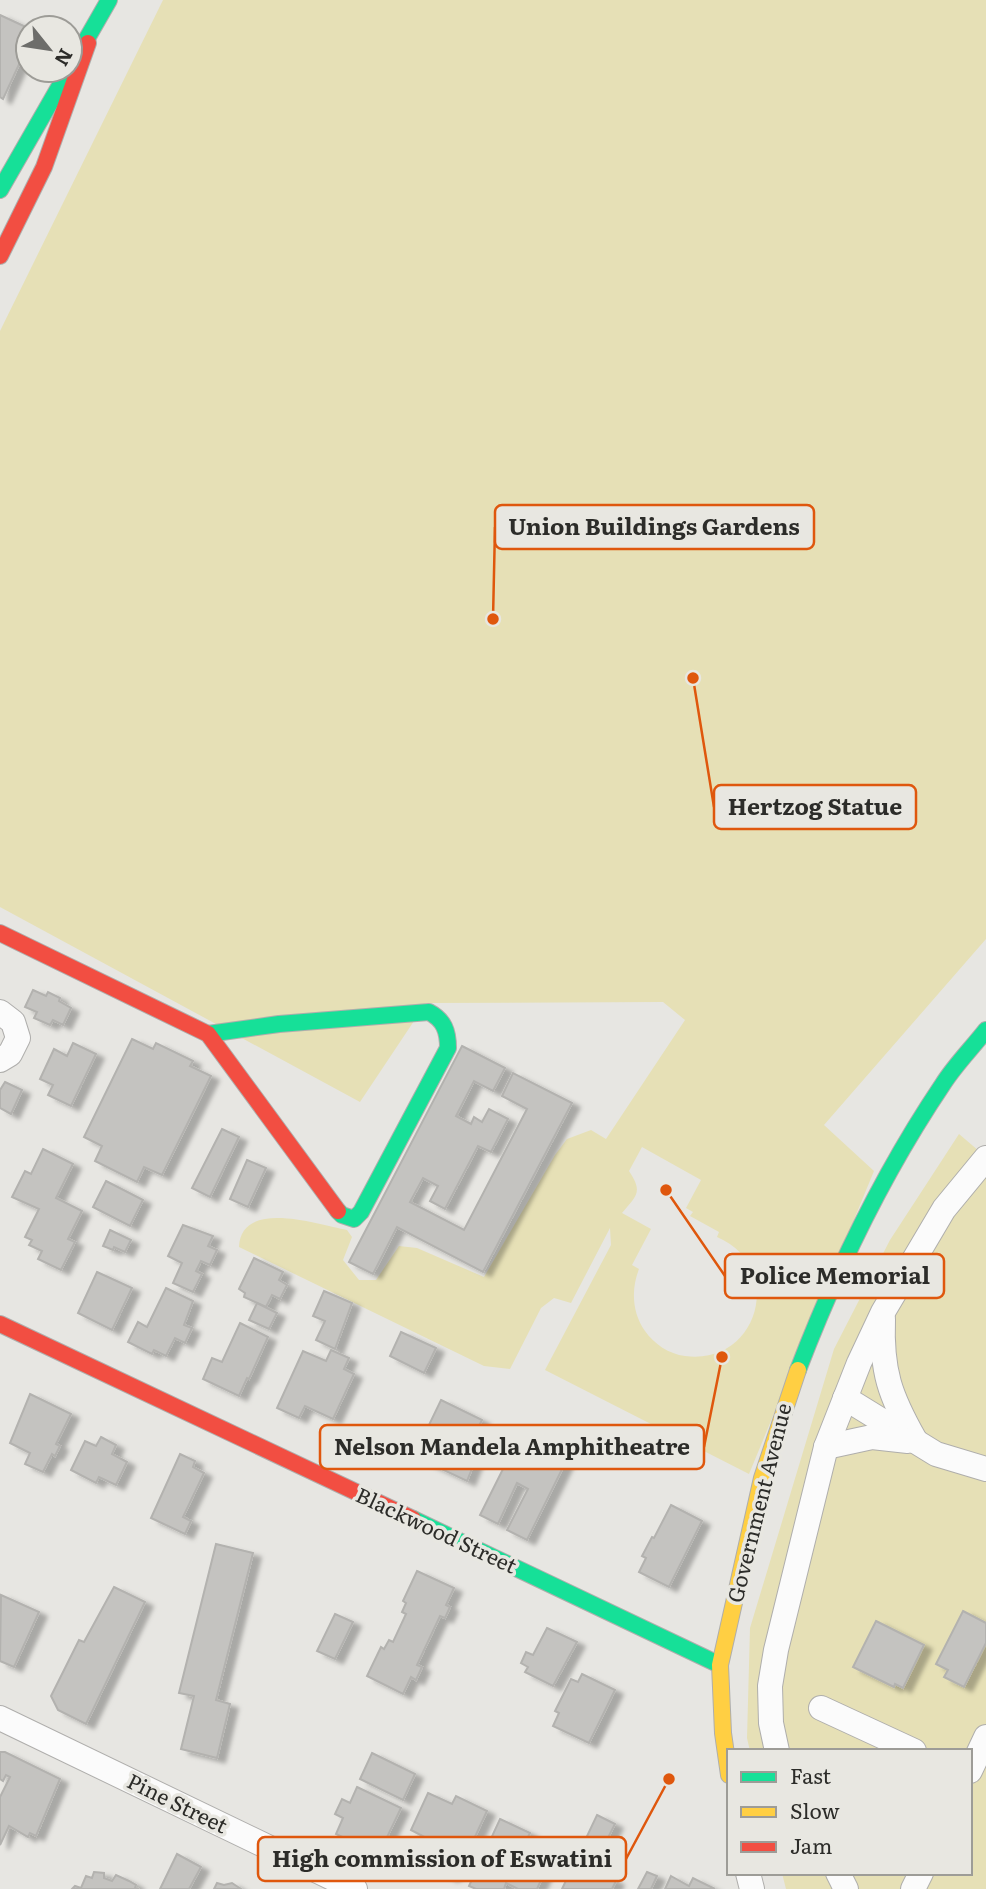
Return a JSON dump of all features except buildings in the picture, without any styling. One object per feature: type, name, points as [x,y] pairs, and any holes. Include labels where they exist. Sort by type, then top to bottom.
[{"type":"street","points":[[0,256],[44,167],[88,43],[109,0]]},
{"type":"street","points":[[0,190],[9,149],[88,43]]},
{"type":"street","points":[[9,149],[44,167]]},
{"type":"street","points":[[0,933],[208,1034],[335,1207],[342,1215],[354,1219],[361,1212],[448,1048],[449,1032],[445,1023],[429,1012],[279,1024],[208,1034]]},
{"type":"street","points":[[0,1012],[13,1022],[18,1038],[10,1054],[0,1060]]},
{"type":"street","name":"Government Avenue","points":[[727,1761],[720,1665],[766,1465],[805,1349],[824,1303],[898,1155],[938,1091],[986,1030]]},
{"type":"street","points":[[777,1749],[771,1723],[770,1686],[776,1650],[826,1447],[859,1363],[883,1312],[944,1209],[986,1158]]},
{"type":"street","points":[[883,1312],[884,1372],[894,1399],[917,1443]]},
{"type":"street","name":"Blackwood Street","points":[[0,1324],[720,1665]]},
{"type":"street","points":[[845,1398],[936,1454],[986,1469]]},
{"type":"street","points":[[826,1447],[872,1437],[917,1443]]},
{"type":"street","points":[[821,1708],[910,1749]]},
{"type":"street","name":"Pine Street","points":[[0,1718],[355,1889]]},
{"type":"street","points":[[972,1767],[986,1737]]},
{"type":"shaded area","points":[[163,0],[986,0],[986,939],[824,1125],[874,1171],[749,1474],[545,1370],[611,1245],[610,1228],[571,1303],[554,1298],[541,1308],[510,1369],[484,1366],[239,1247],[243,1232],[253,1223],[283,1218],[301,1220],[347,1230],[352,1237],[343,1260],[359,1280],[376,1280],[399,1246],[417,1248],[484,1277],[567,1139],[591,1130],[606,1139],[685,1020],[663,1002],[426,1003],[360,1102],[0,907],[0,331]],"holes":[[[642,1147],[701,1180],[686,1208],[693,1212],[690,1216],[719,1232],[717,1237],[738,1251],[752,1269],[757,1290],[755,1311],[746,1330],[731,1346],[710,1355],[685,1356],[668,1351],[657,1344],[637,1317],[634,1301],[639,1269],[632,1265],[651,1229],[622,1213],[636,1193],[636,1184],[629,1171]]]},
{"type":"shaded area","points":[[959,1134],[986,1157],[986,1889],[786,1889],[782,1875],[972,1875],[972,1749],[750,1749],[747,1738],[750,1628],[834,1349],[890,1240]]},
{"type":"traffic: fast","points":[[0,190],[109,0]]},
{"type":"traffic: fast","points":[[208,1034],[279,1024],[429,1012],[442,1022],[448,1048],[361,1212],[354,1219],[338,1211]]},
{"type":"traffic: fast","points":[[798,1370],[845,1259],[900,1152],[943,1084],[986,1030]]},
{"type":"traffic: fast","points":[[413,1519],[720,1665]]},
{"type":"traffic: slow","points":[[727,1761],[720,1665],[762,1478],[798,1370]]},
{"type":"traffic: jam","points":[[0,256],[44,167],[88,43]]},
{"type":"traffic: jam","points":[[0,933],[208,1034],[338,1211]]},
{"type":"traffic: jam","points":[[0,1324],[413,1519]]},
{"type":"place","name":"Union Buildings Gardens","points":[[493,619]]},
{"type":"place","name":"Hertzog Statue","points":[[693,678]]},
{"type":"place","name":"Police Memorial","points":[[666,1190]]},
{"type":"place","name":"Nelson Mandela Amphitheatre","points":[[722,1357]]},
{"type":"place","name":"High commission of Eswatini","points":[[669,1779]]}]
